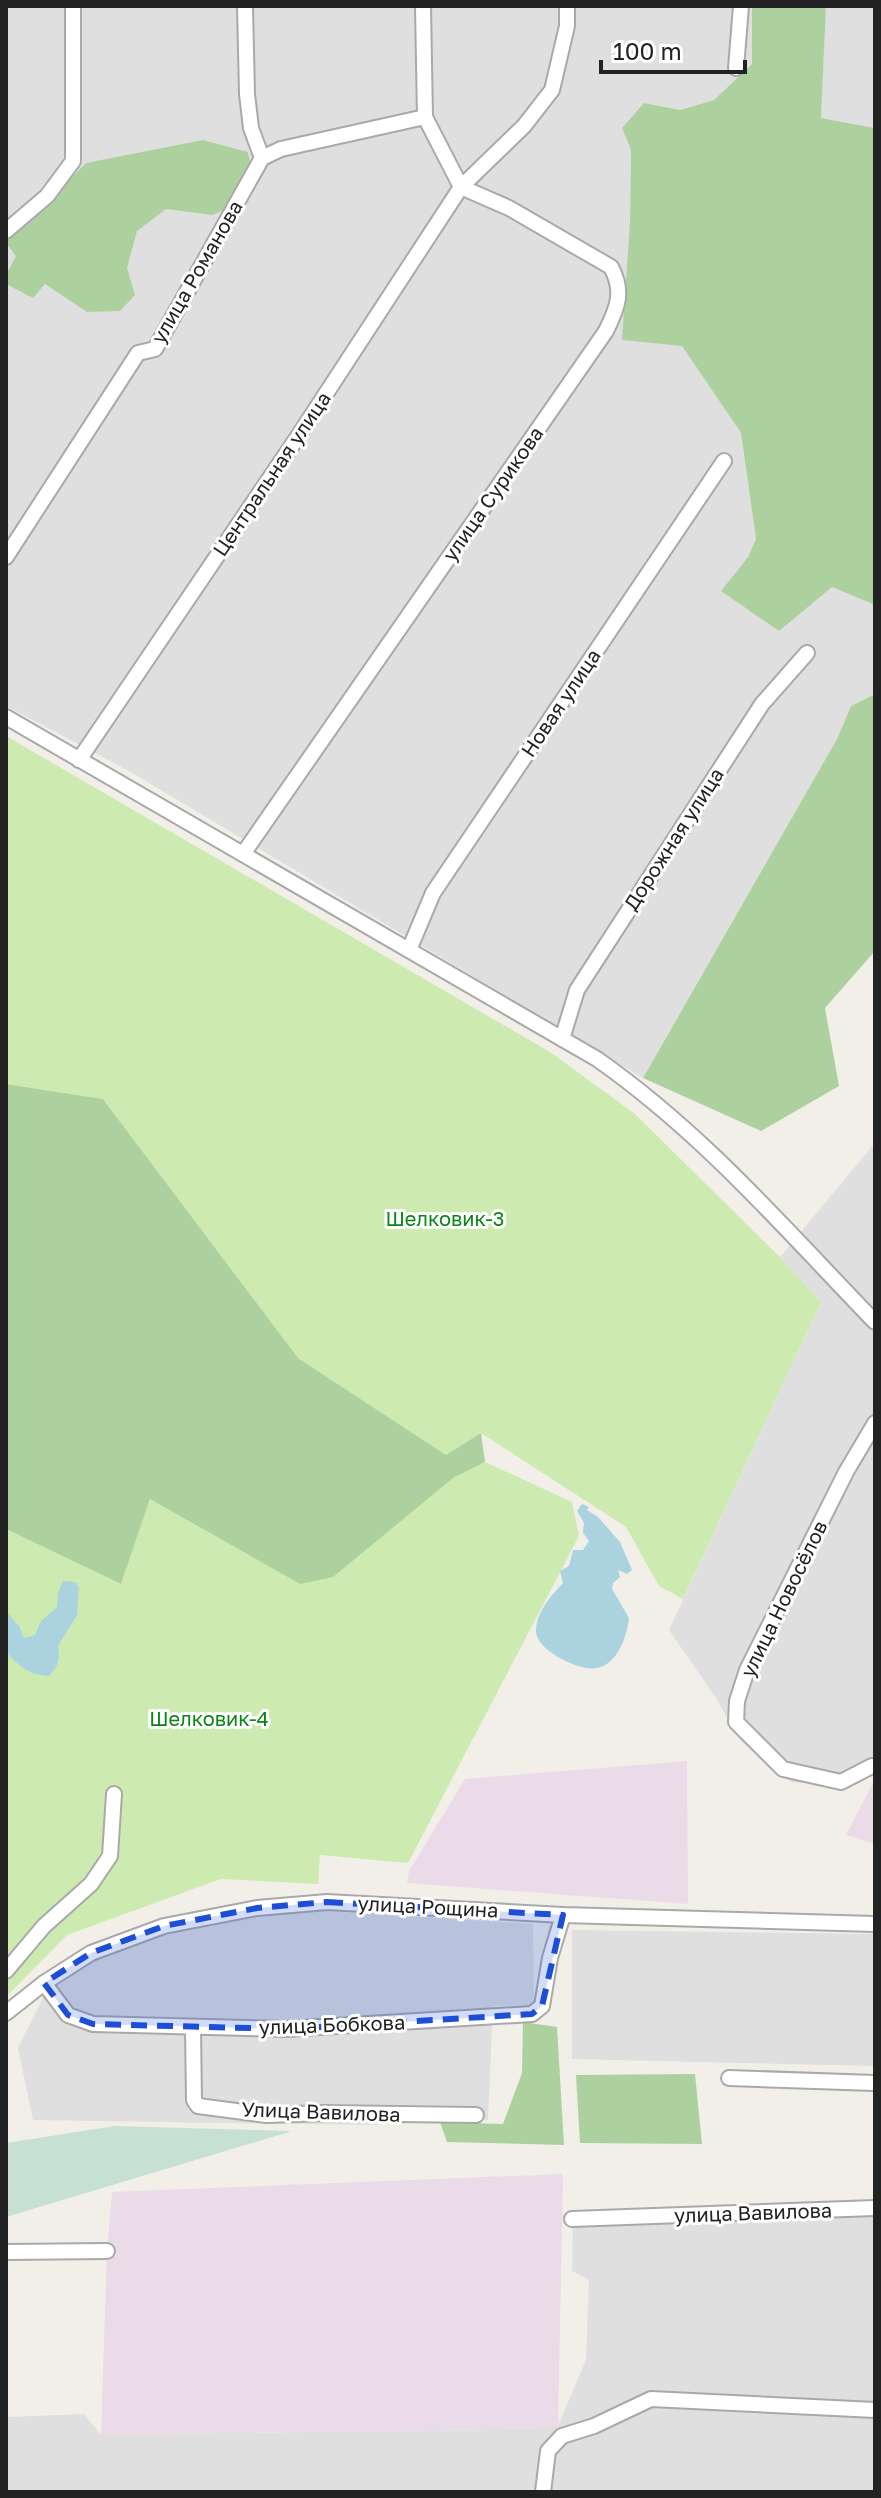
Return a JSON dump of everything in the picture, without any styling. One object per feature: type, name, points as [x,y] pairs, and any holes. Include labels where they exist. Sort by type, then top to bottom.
[{"type":"street","points":[[6,231],[47,196],[73,161],[73,6]]},
{"type":"street","points":[[245,6],[247,94],[251,128],[262,158],[281,149],[425,117]]},
{"type":"street","points":[[423,6],[425,117],[461,187]]},
{"type":"street","name":"Центральная улица","points":[[79,760],[289,451],[461,187],[524,126],[552,90],[567,26],[567,6]]},
{"type":"street","points":[[736,68],[741,6]]},
{"type":"street","name":"улица Романова","points":[[6,557],[138,353],[155,349],[262,158]]},
{"type":"street","name":"улица Сурикова","points":[[243,854],[606,331],[616,311],[620,283],[611,267],[509,208],[461,187]]},
{"type":"street","name":"Новая улица","points":[[409,950],[433,893],[724,461]]},
{"type":"street","name":"Дорожная улица","points":[[562,1039],[577,990],[762,704],[807,653]]},
{"type":"street","points":[[6,717],[597,1059],[686,1128],[875,1322]]},
{"type":"street","name":"улица Новосёлов","points":[[874,1765],[841,1782],[783,1769],[736,1722],[737,1701],[747,1670],[846,1472],[875,1423]]},
{"type":"street","points":[[6,1971],[44,1926],[91,1884],[110,1856],[114,1794]]},
{"type":"street","name":"улица Рощина","points":[[6,2013],[44,1983],[91,1953],[164,1926],[257,1908],[327,1902],[563,1915],[875,1924]]},
{"type":"street","name":"улица Бобкова","points":[[44,1983],[68,2015],[93,2024],[287,2029],[532,2014],[542,2006],[550,1958],[563,1915]]},
{"type":"street","name":"Улица Вавилова","points":[[193,2027],[194,2100],[198,2106],[266,2115],[476,2115]]},
{"type":"street","points":[[729,2078],[875,2083]]},
{"type":"street","name":"улица Вавилова","points":[[572,2219],[875,2208]]},
{"type":"street","points":[[6,2252],[107,2251]]},
{"type":"street","points":[[543,2492],[548,2451],[562,2436],[594,2426],[651,2399],[875,2410]]},
{"type":"highlighted area","points":[[327,1902],[563,1915],[542,2006],[532,2014],[287,2029],[93,2024],[68,2015],[44,1983],[91,1953],[164,1926],[257,1908]]},
{"type":"shaded area","points":[[6,6],[752,6],[752,64],[714,100],[680,110],[644,103],[622,128],[631,150],[630,223],[671,343],[682,346],[741,433],[756,539],[748,557],[721,591],[832,587],[875,605],[875,694],[851,706],[837,739],[643,1078],[129,771],[6,706]]},
{"type":"shaded area","points":[[826,6],[875,6],[875,128],[821,118]]},
{"type":"shaded area","points":[[875,1143],[875,1768],[845,1786],[791,1782],[741,1741],[669,1630],[821,1302],[780,1257]]},
{"type":"shaded area","points":[[687,1761],[688,1904],[407,1883],[409,1871],[465,1779]]},
{"type":"shaded area","points":[[875,1779],[875,1844],[846,1835]]},
{"type":"shaded area","points":[[274,1908],[533,1924],[534,2005],[493,2006],[488,2120],[363,2125],[33,2120],[18,2048],[54,1975],[186,1924]]},
{"type":"shaded area","points":[[572,1930],[875,1934],[875,2066],[572,2059]]},
{"type":"shaded area","points":[[563,2174],[558,2428],[101,2435],[112,2192]]},
{"type":"shaded area","points":[[875,2217],[875,2492],[6,2492],[6,2417],[84,2414],[101,2435],[557,2428],[586,2360],[589,2280],[572,2271],[573,2221]]},
{"type":"green space","points":[[752,6],[826,6],[821,118],[875,128],[875,605],[832,587],[779,631],[721,591],[748,557],[756,539],[741,433],[682,346],[622,340],[630,223],[631,150],[622,128],[644,103],[680,110],[714,100],[752,64]]},
{"type":"green space","points":[[203,140],[248,152],[250,162],[223,210],[213,215],[166,209],[137,231],[127,268],[135,295],[120,311],[87,312],[45,284],[33,298],[8,285],[6,275],[16,256],[6,243],[6,222],[57,192],[86,163]]},
{"type":"green space","points":[[875,694],[875,951],[825,1008],[839,1086],[761,1131],[643,1078],[837,739],[851,706]]},
{"type":"green space","name":"Шелковик-3","points":[[6,736],[550,1052],[635,1114],[780,1257],[821,1302],[683,1599],[659,1586],[626,1527],[481,1433],[446,1455],[298,1358],[103,1099],[6,1084]]},
{"type":"green space","points":[[6,1084],[103,1099],[298,1358],[446,1455],[481,1433],[485,1462],[453,1478],[333,1577],[300,1584],[150,1499],[121,1584],[6,1529]]},
{"type":"green space","name":"Шелковик-4","points":[[485,1462],[572,1502],[579,1536],[408,1863],[320,1855],[318,1884],[221,1879],[67,1935],[6,1997],[6,1529],[121,1584],[150,1499],[300,1584],[453,1478]]},
{"type":"green space","points":[[523,2022],[557,2027],[564,2145],[447,2142],[440,2122],[503,2124],[522,2073]]},
{"type":"green space","points":[[695,2074],[702,2144],[580,2143],[576,2075]]},
{"type":"green space","points":[[115,2126],[292,2131],[6,2217],[6,2143]]},
{"type":"water","points":[[582,1504],[589,1507],[587,1510],[598,1517],[620,1542],[632,1570],[627,1574],[618,1570],[620,1577],[613,1583],[612,1589],[629,1618],[624,1641],[611,1661],[597,1668],[581,1667],[561,1659],[544,1646],[536,1632],[541,1611],[563,1583],[560,1571],[569,1566],[573,1550],[583,1550],[589,1541],[583,1533],[584,1523],[577,1511]]},
{"type":"water","points":[[63,1581],[75,1582],[79,1587],[77,1615],[58,1646],[59,1659],[55,1669],[49,1676],[36,1674],[6,1652],[6,1611],[19,1626],[24,1638],[35,1635],[41,1621],[57,1607]]}]
